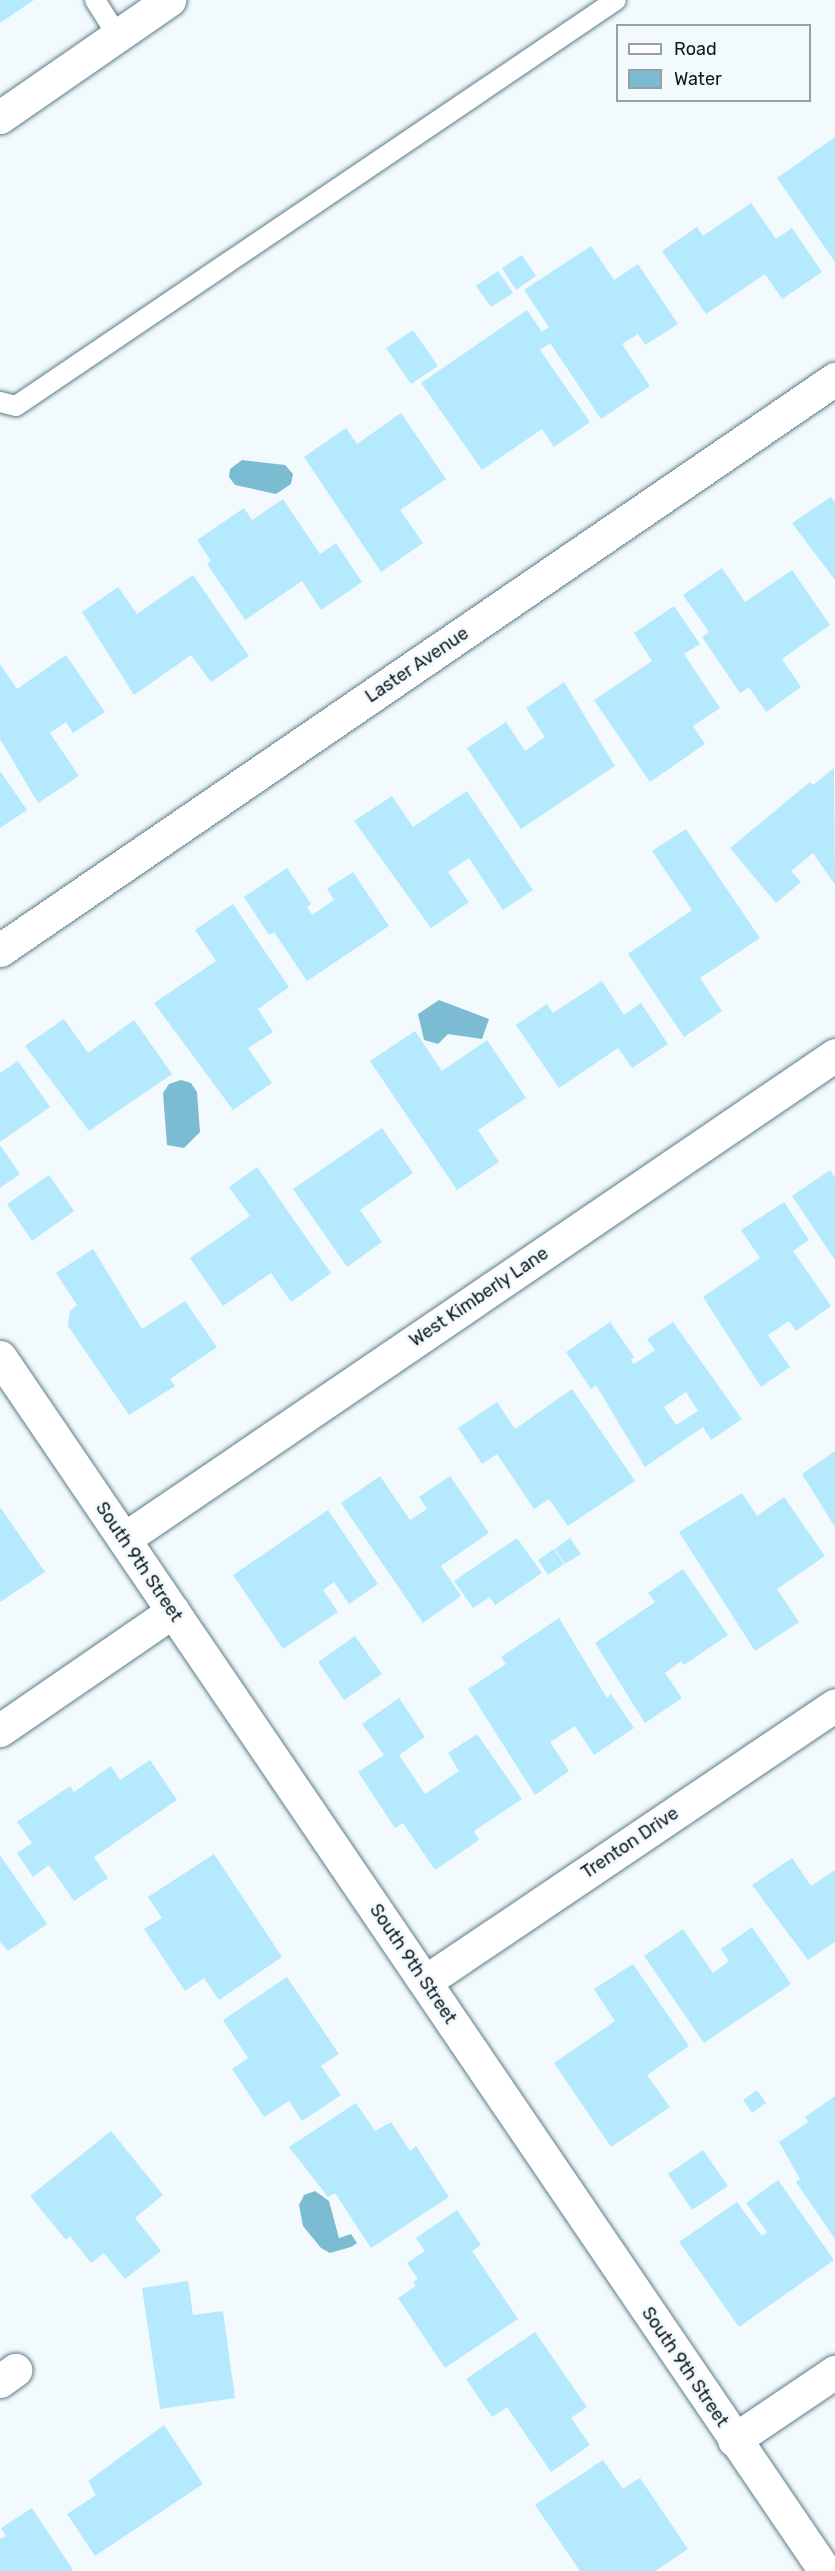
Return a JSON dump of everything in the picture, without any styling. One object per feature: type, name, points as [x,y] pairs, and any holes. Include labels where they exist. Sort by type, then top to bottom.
[{"type":"street","points":[[0,117],[169,0]]},
{"type":"street","name":"Laster Avenue","points":[[0,950],[835,380]]},
{"type":"street","name":"West Kimberly Lane","points":[[124,1539],[835,1055]]},
{"type":"street","name":"South 9th Street","points":[[0,1357],[825,2571]]},
{"type":"street","points":[[0,1730],[173,1611]]},
{"type":"street","name":"Trenton Drive","points":[[426,1981],[835,1705]]},
{"type":"street","points":[[734,2440],[835,2372]]},
{"type":"lane","points":[[94,0],[117,35]]},
{"type":"lane","points":[[0,402],[16,406],[616,0]]},
{"type":"water","points":[[242,460],[285,465],[293,474],[291,484],[276,494],[235,485],[229,477],[230,469]]},
{"type":"water","points":[[439,1000],[489,1019],[482,1039],[448,1034],[438,1044],[424,1040],[418,1014]]},
{"type":"water","points":[[181,1080],[191,1083],[197,1092],[200,1132],[184,1148],[167,1145],[163,1093],[169,1084]]},
{"type":"water","points":[[315,2191],[329,2201],[339,2238],[351,2234],[357,2243],[330,2253],[321,2248],[303,2226],[299,2205],[304,2195]]},
{"type":"building","points":[[0,0],[34,0],[0,23]]},
{"type":"building","points":[[835,137],[835,262],[777,178]]},
{"type":"building","points":[[751,203],[776,239],[792,228],[822,272],[782,299],[765,274],[706,314],[662,251],[697,227],[703,236]]},
{"type":"building","points":[[591,246],[614,280],[638,264],[678,324],[645,345],[638,334],[622,344],[650,386],[601,419],[550,343],[540,350],[590,422],[554,447],[542,429],[482,470],[421,383],[527,310],[542,332],[549,327],[524,290]]},
{"type":"building","points":[[522,255],[536,276],[516,290],[502,268]]},
{"type":"building","points":[[498,271],[513,293],[491,307],[476,286]]},
{"type":"building","points":[[413,330],[438,366],[411,384],[386,348]]},
{"type":"building","points":[[401,413],[446,479],[400,510],[423,543],[381,572],[304,457],[346,428],[357,444]]},
{"type":"building","points":[[831,497],[835,503],[835,580],[792,523]]},
{"type":"building","points":[[283,499],[320,554],[336,543],[362,582],[321,610],[302,581],[245,620],[207,564],[211,561],[197,540],[244,508],[252,520]]},
{"type":"building","points":[[722,568],[745,602],[792,570],[830,625],[782,659],[801,687],[766,712],[749,687],[740,693],[702,637],[709,632],[683,595]]},
{"type":"building","points":[[193,575],[249,656],[211,682],[191,655],[134,695],[82,612],[118,587],[137,614]]},
{"type":"building","points":[[674,606],[700,644],[684,654],[720,708],[693,726],[705,744],[650,782],[594,700],[652,661],[634,633]]},
{"type":"building","points":[[66,655],[105,712],[73,733],[66,722],[50,733],[79,776],[38,803],[0,739],[0,664],[17,689]]},
{"type":"building","points":[[564,682],[615,766],[521,829],[467,748],[506,722],[525,751],[545,737],[526,708]]},
{"type":"building","points":[[834,768],[835,885],[813,853],[791,871],[801,882],[776,903],[730,848],[810,782],[813,785]]},
{"type":"building","points":[[0,771],[27,810],[0,828]]},
{"type":"building","points":[[467,791],[533,890],[503,910],[469,858],[448,872],[469,902],[431,928],[354,821],[392,796],[413,827]]},
{"type":"building","points":[[686,829],[760,938],[700,978],[722,1011],[684,1037],[628,954],[692,910],[652,851]]},
{"type":"building","points":[[287,868],[311,904],[307,907],[312,915],[334,900],[327,889],[353,872],[389,926],[307,981],[274,932],[269,935],[244,897]]},
{"type":"building","points":[[233,904],[289,987],[258,1009],[273,1032],[248,1048],[272,1083],[233,1110],[154,1003],[216,961],[195,930]]},
{"type":"building","points":[[602,981],[624,1015],[641,1003],[668,1044],[632,1068],[618,1048],[559,1088],[516,1025],[547,1004],[553,1013]]},
{"type":"building","points":[[64,1019],[88,1053],[134,1020],[172,1074],[89,1131],[25,1046]]},
{"type":"building","points":[[415,1031],[442,1071],[487,1040],[526,1098],[478,1130],[499,1162],[457,1190],[370,1061]]},
{"type":"building","points":[[18,1061],[50,1107],[0,1142],[0,1073]]},
{"type":"building","points":[[382,1128],[413,1173],[360,1210],[382,1242],[347,1267],[293,1189]]},
{"type":"building","points":[[0,1145],[20,1174],[0,1188]]},
{"type":"building","points":[[257,1167],[331,1273],[291,1302],[271,1273],[223,1306],[190,1258],[250,1216],[229,1187]]},
{"type":"building","points":[[830,1170],[835,1178],[835,1260],[792,1196]]},
{"type":"building","points":[[49,1175],[74,1211],[32,1241],[7,1204]]},
{"type":"building","points":[[784,1202],[809,1240],[793,1251],[831,1306],[796,1331],[789,1321],[768,1335],[790,1367],[761,1387],[703,1297],[760,1258],[741,1230]]},
{"type":"building","points":[[93,1249],[142,1329],[185,1301],[217,1347],[170,1379],[175,1386],[129,1415],[68,1326],[70,1311],[77,1305],[56,1273]]},
{"type":"building","points":[[610,1322],[634,1357],[631,1360],[634,1364],[655,1350],[647,1339],[673,1322],[742,1419],[711,1440],[703,1427],[645,1467],[596,1385],[591,1389],[566,1352]],"holes":[[[686,1392],[698,1411],[676,1425],[664,1407]]]},
{"type":"building","points":[[572,1389],[635,1481],[568,1526],[549,1499],[534,1509],[497,1454],[482,1464],[458,1428],[497,1402],[515,1429]]},
{"type":"building","points":[[835,1451],[835,1527],[802,1474]]},
{"type":"building","points":[[380,1476],[410,1520],[427,1509],[419,1497],[450,1476],[489,1533],[441,1566],[461,1596],[423,1623],[341,1503]]},
{"type":"building","points":[[742,1493],[757,1516],[784,1497],[825,1556],[777,1589],[799,1622],[755,1651],[679,1532]]},
{"type":"building","points":[[0,1507],[45,1572],[0,1602]]},
{"type":"building","points":[[328,1510],[378,1584],[349,1604],[334,1582],[323,1590],[338,1612],[283,1649],[233,1575]]},
{"type":"building","points":[[517,1538],[542,1573],[495,1605],[490,1597],[473,1608],[454,1581]]},
{"type":"building","points":[[570,1538],[581,1554],[565,1564],[555,1549]]},
{"type":"building","points":[[554,1549],[564,1564],[548,1575],[538,1560]]},
{"type":"building","points":[[683,1569],[728,1635],[684,1665],[681,1661],[665,1673],[682,1698],[645,1723],[595,1643],[655,1602],[648,1593]]},
{"type":"building","points":[[559,1618],[607,1698],[611,1694],[634,1728],[594,1755],[575,1726],[550,1742],[569,1771],[535,1795],[468,1689],[506,1664],[501,1657]]},
{"type":"building","points":[[355,1636],[382,1674],[344,1700],[318,1662]]},
{"type":"building","points":[[399,1698],[425,1737],[399,1755],[425,1794],[459,1771],[448,1753],[477,1734],[522,1799],[474,1831],[479,1840],[435,1870],[403,1823],[395,1828],[358,1772],[384,1755],[362,1724]]},
{"type":"building","points":[[150,1760],[177,1800],[94,1857],[108,1878],[74,1901],[49,1865],[33,1877],[17,1853],[32,1843],[17,1822],[70,1786],[74,1792],[111,1766],[120,1780]]},
{"type":"building","points":[[214,1854],[282,1957],[219,2000],[204,1978],[185,1991],[144,1929],[162,1918],[148,1897]]},
{"type":"building","points":[[0,1855],[47,1924],[8,1951],[0,1942]]},
{"type":"building","points":[[792,1858],[811,1886],[835,1870],[835,1942],[808,1960],[752,1885]]},
{"type":"building","points":[[752,1927],[791,1984],[704,2043],[644,1956],[683,1929],[713,1973],[729,1961],[721,1949]]},
{"type":"building","points":[[633,1964],[689,2046],[647,2075],[670,2107],[611,2147],[554,2063],[615,2021],[594,1989]]},
{"type":"building","points":[[287,1977],[339,2054],[321,2066],[341,2095],[302,2121],[289,2101],[264,2117],[232,2069],[248,2058],[223,2020]]},
{"type":"building","points":[[757,2090],[766,2103],[752,2113],[743,2100]]},
{"type":"building","points":[[835,2096],[835,2239],[796,2182],[800,2179],[779,2142],[808,2122],[805,2117]]},
{"type":"building","points":[[356,2103],[375,2131],[391,2122],[410,2151],[416,2146],[449,2197],[371,2248],[335,2193],[328,2197],[289,2147]]},
{"type":"building","points":[[111,2131],[163,2195],[135,2218],[161,2251],[125,2279],[104,2253],[91,2263],[70,2236],[66,2240],[30,2196]]},
{"type":"building","points":[[703,2150],[728,2186],[692,2210],[668,2174]]},
{"type":"building","points":[[778,2180],[834,2260],[739,2327],[679,2242],[737,2202],[762,2236],[767,2232],[746,2203]]},
{"type":"building","points":[[457,2210],[481,2245],[472,2251],[518,2319],[445,2368],[398,2298],[416,2286],[413,2282],[418,2279],[407,2263],[425,2251],[416,2238]]},
{"type":"building","points":[[188,2281],[193,2315],[223,2311],[235,2398],[160,2409],[142,2288]]},
{"type":"building","points":[[535,2332],[587,2407],[571,2418],[590,2445],[551,2472],[507,2407],[492,2417],[466,2379]]},
{"type":"building","points":[[164,2425],[203,2484],[95,2556],[67,2514],[96,2495],[88,2481]]},
{"type":"building","points":[[603,2460],[623,2489],[640,2478],[688,2549],[655,2571],[580,2571],[535,2505]]},
{"type":"building","points":[[32,2508],[73,2570],[0,2571],[0,2539],[6,2536],[1,2528]]}]
